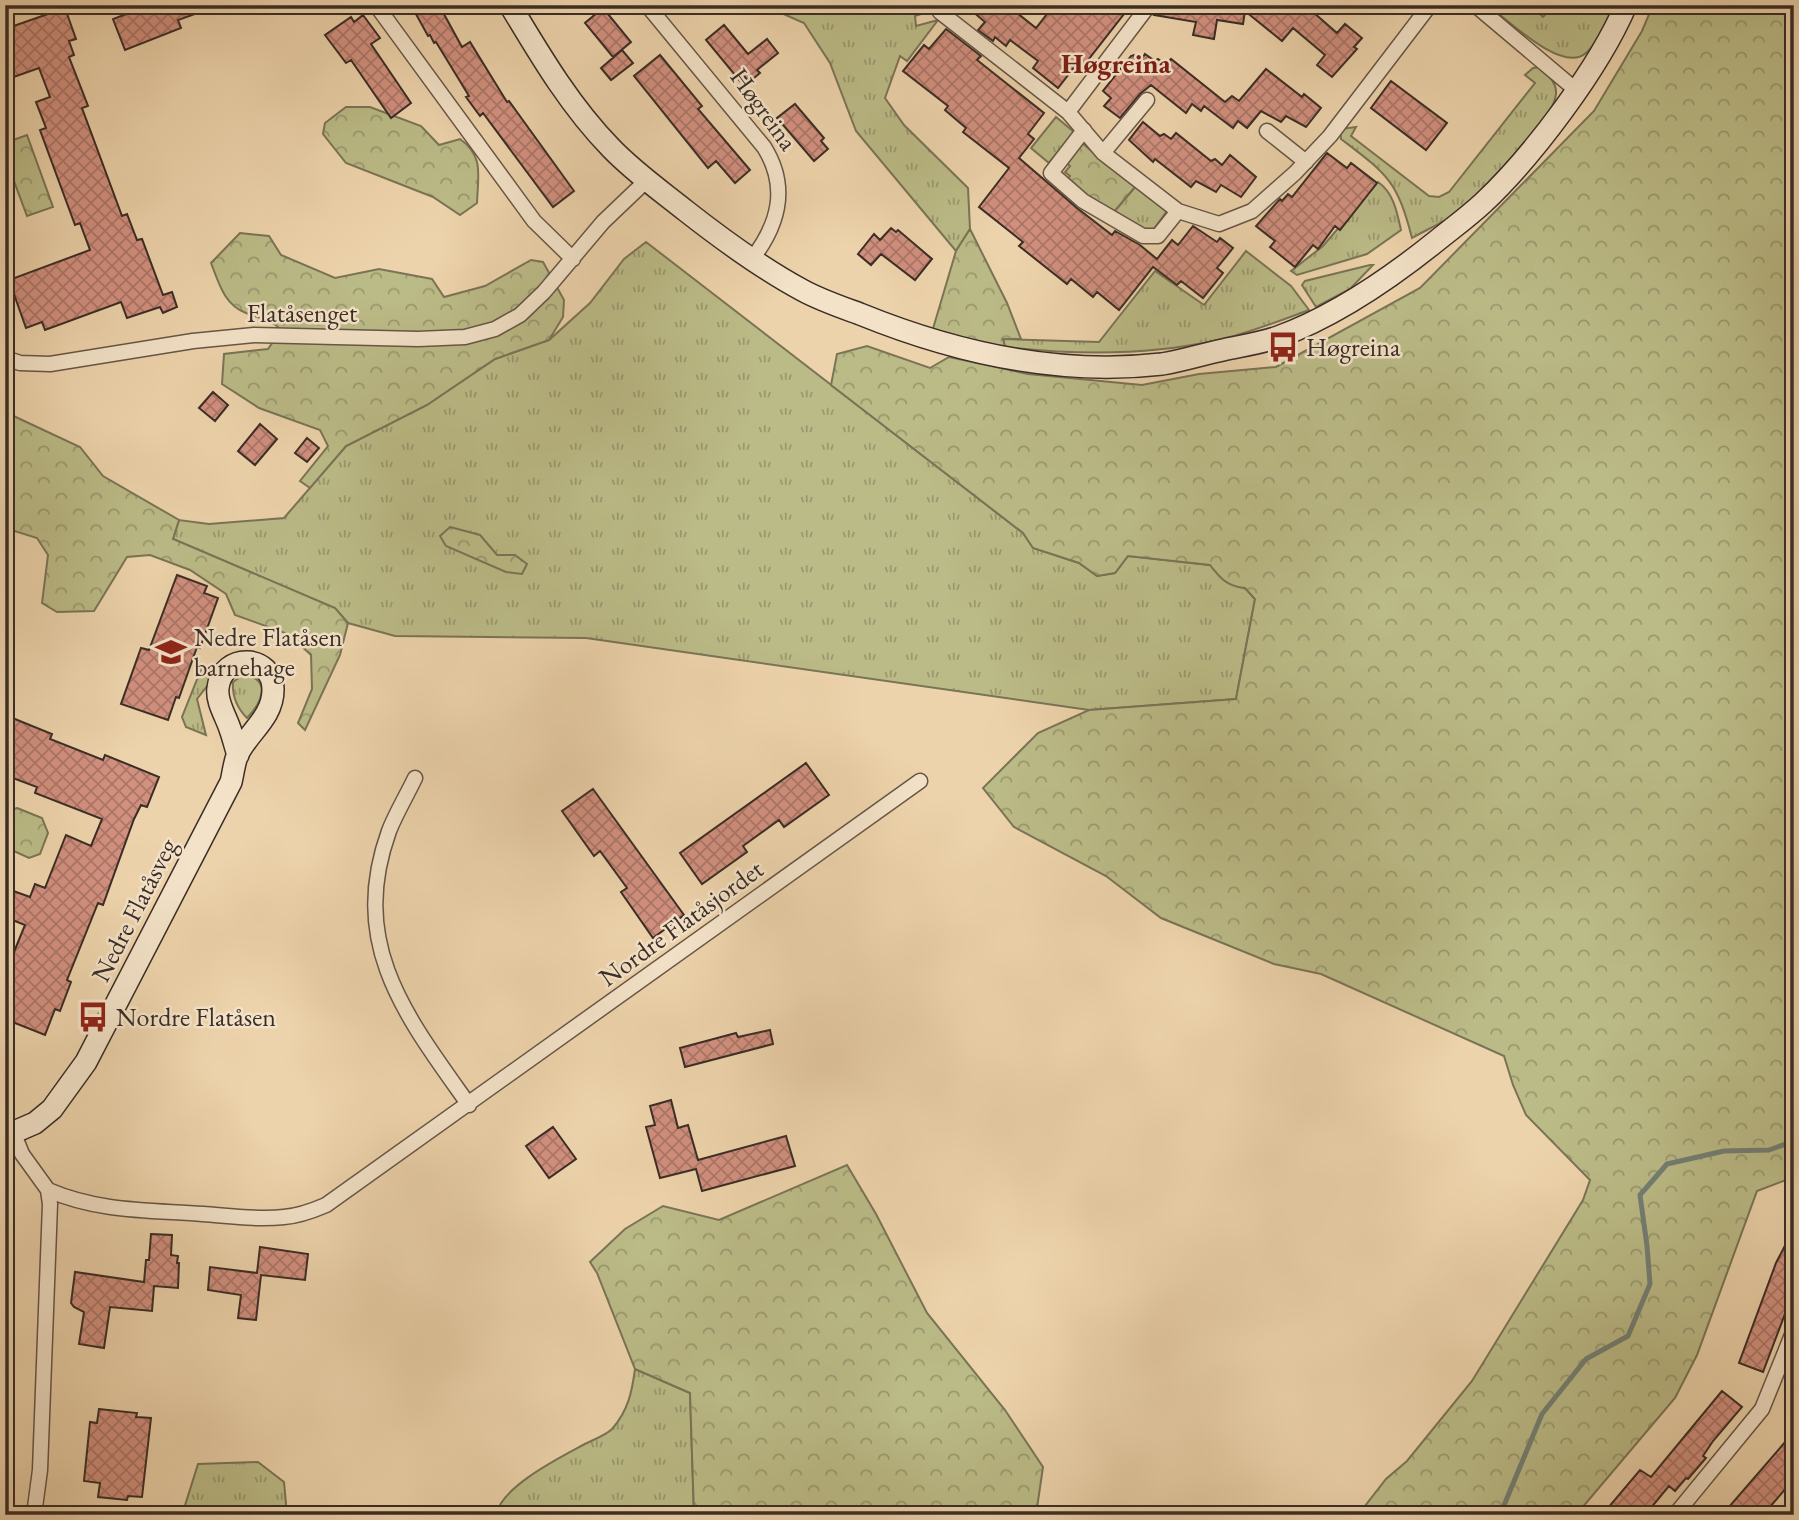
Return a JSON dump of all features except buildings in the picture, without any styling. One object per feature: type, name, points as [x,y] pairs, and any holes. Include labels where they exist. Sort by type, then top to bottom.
[{"type":"street","points":[[376,5],[534,221],[573,259]]},
{"type":"street","points":[[510,5],[557,83],[611,147],[647,180],[752,260],[805,292],[904,332],[966,351],[1030,363],[1097,366],[1163,364],[1277,338],[1369,289],[1418,256],[1483,203],[1537,144],[1576,90],[1618,24],[1626,5]]},
{"type":"street","name":"Høgreina","points":[[647,5],[764,147],[774,165],[779,184],[776,211],[764,244],[752,260]]},
{"type":"street","points":[[1068,113],[1149,5]]},
{"type":"street","points":[[939,7],[1068,113],[1103,153],[1178,211],[1219,224],[1252,211],[1306,162],[1330,136],[1430,5]]},
{"type":"street","points":[[1475,5],[1576,90]]},
{"type":"street","points":[[1103,153],[1147,100]]},
{"type":"street","points":[[1084,130],[1051,173],[1083,201],[1143,236],[1158,236],[1178,211]]},
{"type":"street","points":[[1267,131],[1306,162]]},
{"type":"street","name":"Flatåsenget","points":[[5,358],[20,363],[50,364],[200,340],[254,335],[418,339],[465,337],[495,329],[520,315],[544,292],[603,222],[647,180]]},
{"type":"street","name":"Nedre Flatåsveg","points":[[10,1135],[35,1123],[52,1110],[86,1062],[231,782],[238,755]]},
{"type":"street","points":[[415,778],[390,830],[379,869],[375,904],[378,933],[384,964],[395,992],[411,1021],[469,1104]]},
{"type":"street","name":"Nordre Flatåsjordet","points":[[48,1190],[71,1200],[99,1207],[285,1217],[326,1205],[920,781]]},
{"type":"street","points":[[10,1135],[48,1190],[50,1204],[40,1470],[34,1515]]},
{"type":"street","points":[[1675,1515],[1762,1409],[1794,1329]]},
{"type":"green space","points":[[763,5],[923,5],[930,11],[915,16],[916,26],[938,20],[907,61],[900,56],[885,98],[904,125],[968,188],[970,229],[956,251],[856,131],[830,63],[804,23]]},
{"type":"green space","points":[[1488,5],[1529,5],[1543,17],[1555,5],[1614,5],[1595,43],[1586,53],[1576,58],[1550,51]]},
{"type":"green space","points":[[1653,5],[1794,5],[1794,1177],[1757,1191],[1697,1355],[1675,1398],[1576,1515],[1358,1515],[1386,1479],[1407,1461],[1472,1381],[1583,1200],[1590,1180],[1526,1115],[1504,1056],[1321,974],[1274,964],[1161,918],[1106,876],[1014,827],[983,788],[1038,733],[1089,710],[1236,699],[1255,599],[1245,588],[1225,581],[1210,565],[1128,556],[1115,573],[1097,576],[1079,563],[1033,548],[1023,533],[831,385],[837,354],[867,346],[930,368],[949,357],[1028,374],[1142,385],[1199,374],[1276,367],[1420,288],[1594,111],[1642,31]]},
{"type":"green space","points":[[1540,67],[1551,79],[1556,94],[1552,107],[1529,140],[1466,205],[1412,238],[1395,190],[1380,170],[1341,139],[1340,129],[1356,127],[1351,136],[1429,196],[1439,197],[1449,192],[1535,83],[1525,75],[1533,68]]},
{"type":"green space","points":[[346,107],[370,107],[421,126],[439,145],[460,139],[468,145],[476,159],[477,203],[460,215],[433,197],[346,163],[323,134],[325,123]]},
{"type":"green space","points":[[1056,117],[1074,132],[1049,163],[1031,148]]},
{"type":"green space","points":[[27,135],[53,207],[27,216],[5,157],[5,143]]},
{"type":"green space","points":[[1082,143],[1135,187],[1113,213],[1066,182],[1070,176],[1065,172],[1070,166],[1066,162]]},
{"type":"green space","points":[[1378,182],[1391,198],[1401,230],[1367,254],[1297,275],[1291,271],[1323,246]]},
{"type":"green space","points":[[1135,187],[1167,211],[1153,230],[1143,230],[1113,213]]},
{"type":"green space","points":[[970,229],[1007,303],[1021,339],[1003,339],[1005,347],[932,332],[956,251]]},
{"type":"green space","points":[[240,233],[269,236],[281,255],[335,278],[379,269],[432,279],[444,297],[485,286],[531,260],[543,262],[564,300],[563,317],[549,340],[495,359],[427,405],[346,446],[310,488],[300,481],[328,446],[320,430],[259,408],[222,384],[224,354],[268,349],[281,330],[269,321],[232,305],[220,286],[211,263]]},
{"type":"green space","points":[[646,242],[1023,533],[1033,548],[1079,563],[1097,576],[1115,573],[1128,556],[1210,565],[1225,581],[1245,588],[1255,599],[1236,699],[1089,710],[586,638],[395,636],[348,623],[335,608],[173,539],[179,520],[209,524],[284,518],[346,446],[427,405],[495,359],[549,340],[590,303],[624,259]]},
{"type":"green space","points":[[1246,251],[1291,286],[1309,310],[1230,337],[1165,349],[1085,353],[1005,347],[1003,339],[1099,342],[1155,271],[1204,305]]},
{"type":"green space","points":[[1373,265],[1350,289],[1316,307],[1302,285],[1305,281]]},
{"type":"green space","points":[[5,412],[80,447],[103,476],[179,520],[173,539],[335,608],[348,623],[340,655],[305,730],[298,723],[312,689],[311,655],[288,634],[235,615],[226,594],[190,570],[150,555],[127,557],[94,611],[57,612],[42,603],[48,555],[37,538],[5,528]]},
{"type":"green space","points":[[450,527],[480,535],[497,555],[515,555],[527,564],[522,574],[506,572],[446,546],[440,536]]},
{"type":"green space","points":[[204,666],[212,672],[208,685],[197,699],[206,735],[186,727],[182,717]]},
{"type":"green space","points":[[243,675],[258,681],[262,692],[247,718],[238,706],[233,692],[233,682]]},
{"type":"green space","points":[[17,808],[42,818],[48,833],[40,854],[29,858],[5,847],[5,812]]},
{"type":"green space","points":[[847,1165],[876,1214],[927,1313],[1005,1410],[1043,1467],[1036,1515],[694,1515],[690,1393],[635,1369],[597,1273],[590,1262],[625,1229],[663,1206],[719,1220]]},
{"type":"green space","points":[[10,1300],[10,1506],[59,1515],[5,1515],[5,1301]]},
{"type":"green space","points":[[635,1369],[690,1393],[694,1515],[496,1515],[508,1494],[532,1474],[612,1429],[628,1401]]},
{"type":"green space","points":[[258,1462],[284,1482],[287,1515],[182,1515],[198,1464]]},
{"type":"waterway","points":[[1500,1515],[1542,1414],[1586,1359],[1628,1336],[1650,1284],[1640,1195],[1667,1164],[1724,1151],[1769,1150],[1794,1141]]},
{"type":"place","name":"Høgreina","points":[[1283,347]]},
{"type":"place","name":"Nedre Flatåsen barnehage","points":[[171,652]]},
{"type":"place","name":"Nordre Flatåsen","points":[[93,1017]]},
{"type":"district","name":"Høgreina","points":[[1116,63]]}]
